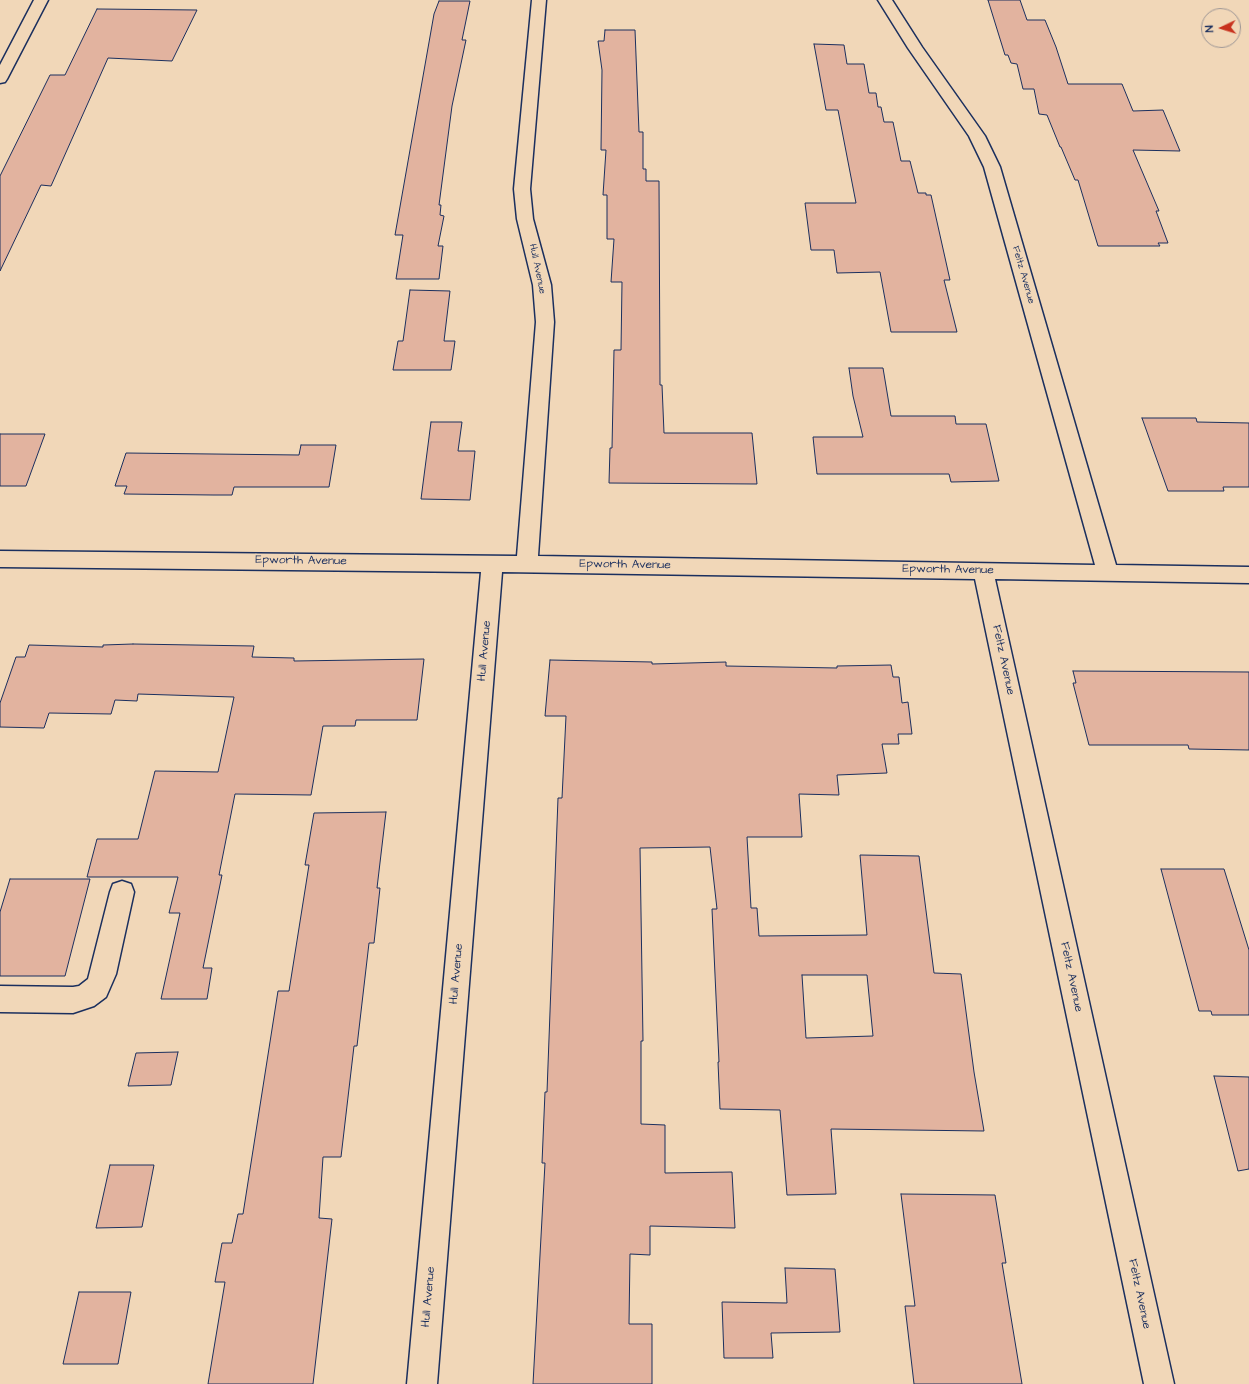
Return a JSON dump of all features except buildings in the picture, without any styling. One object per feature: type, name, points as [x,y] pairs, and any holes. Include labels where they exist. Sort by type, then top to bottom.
[{"type":"street","points":[[0,79],[41,0]]},
{"type":"street","name":"Hull Avenue","points":[[527,564],[545,322],[542,285],[525,219],[522,189],[539,0]]},
{"type":"street","name":"Feltz Avenue","points":[[885,0],[915,48],[976,136],[992,167],[1108,573]]},
{"type":"street","name":"Epworth Avenue","points":[[0,559],[492,563],[1249,575]]},
{"type":"street","name":"Hull Avenue","points":[[422,1384],[492,563]]},
{"type":"street","name":"Feltz Avenue","points":[[983,570],[1159,1384]]},
{"type":"street","points":[[0,999],[73,1000],[85,997],[97,988],[103,974],[122,892]]}]
